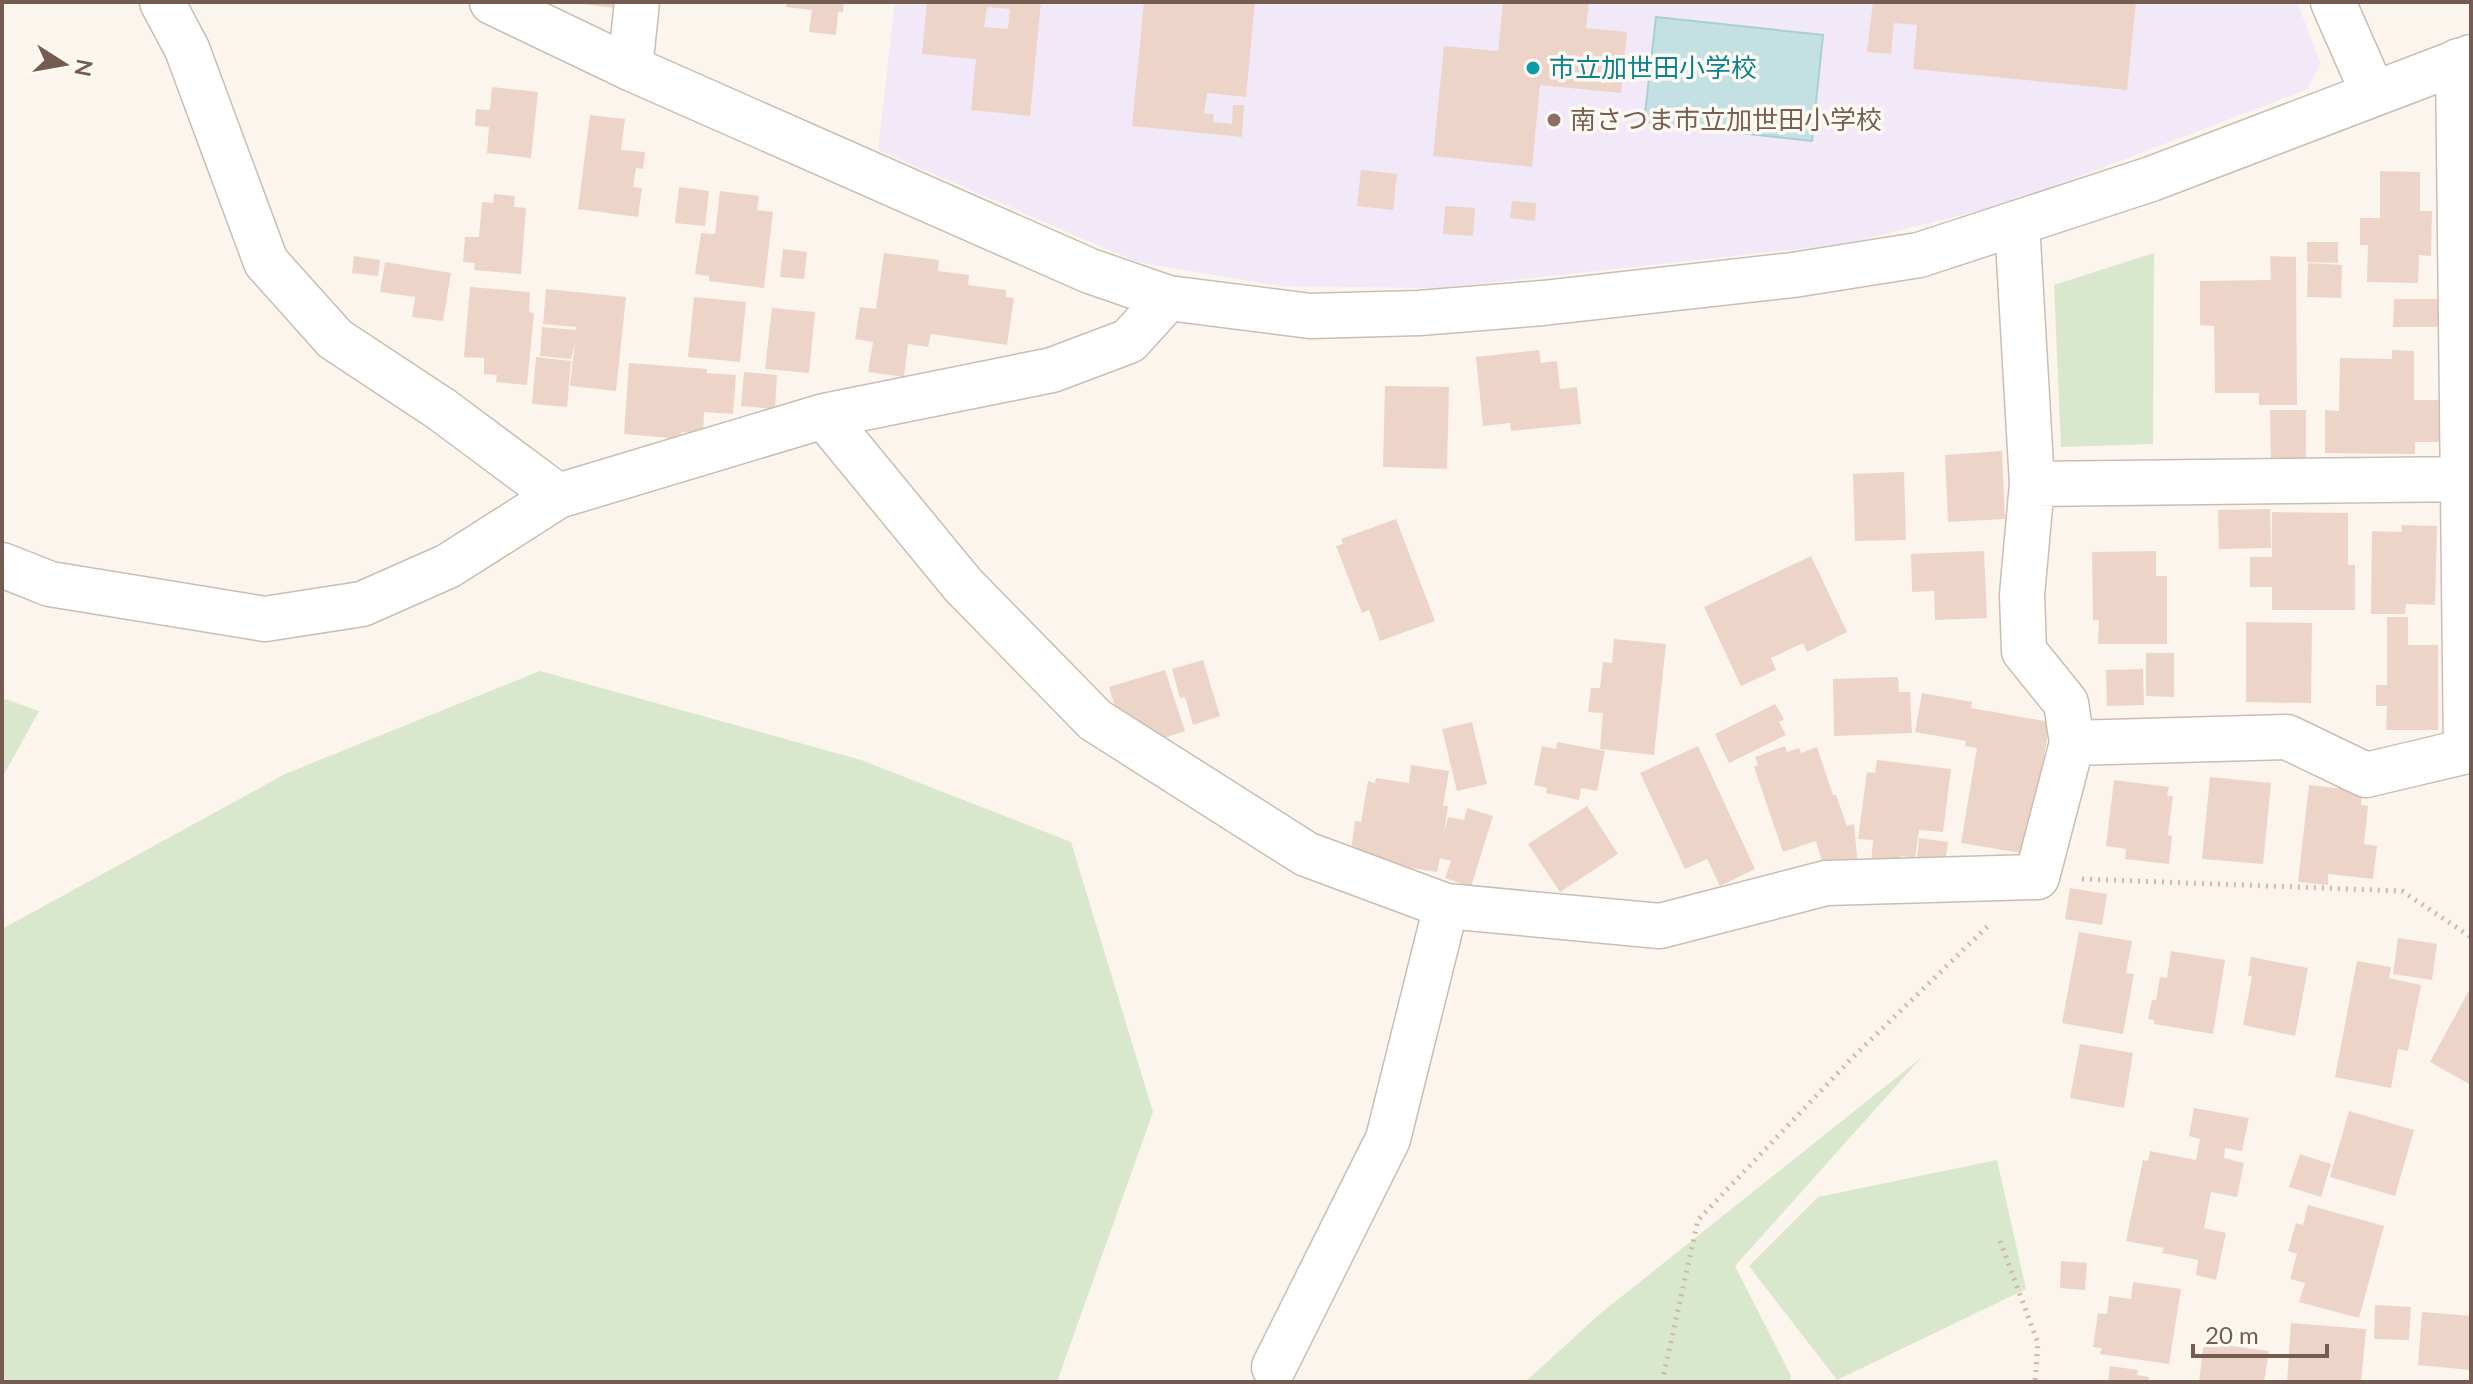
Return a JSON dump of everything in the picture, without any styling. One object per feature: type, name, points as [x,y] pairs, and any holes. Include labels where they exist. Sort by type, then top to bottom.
[{"type":"street","points":[[162,2],[187,49],[266,262],[335,339],[441,409],[558,496]]},
{"type":"street","points":[[492,2],[630,68],[1090,271],[1168,298],[1310,316],[1419,313],[1543,303],[1793,275],[1919,255],[2151,179],[2464,59],[2468,750],[2366,775],[2287,737],[2072,743]]},
{"type":"street","points":[[630,68],[637,2]]},
{"type":"street","points":[[2333,2],[2373,93]]},
{"type":"street","points":[[824,416],[963,585],[1095,720],[1306,854],[1446,906],[1660,926],[1826,883],[2037,877],[2072,743],[2066,703],[2024,651],[2022,595],[2032,484],[2017,223]]},
{"type":"street","points":[[2,565],[50,584],[265,619],[362,604],[448,566],[558,496],[824,416],[1052,370],[1129,341],[1168,298]]},
{"type":"street","points":[[2032,484],[2467,479]]},
{"type":"street","points":[[1274,1367],[1388,1139],[1446,906]]},
{"type":"path","points":[[1662,1382],[1698,1220],[1855,1055],[2037,877],[2402,891],[2471,937]]},
{"type":"path","points":[[2000,1241],[2038,1343],[2035,1382]]},
{"type":"shaded area","name":"南さつま市立加世田小学校","points":[[895,2],[2297,2],[2321,64],[2306,90],[2004,205],[1842,244],[1438,288],[1279,286],[1137,262],[878,150]]},
{"type":"green space","points":[[2154,253],[2153,444],[2061,447],[2054,285]]},
{"type":"green space","points":[[540,671],[861,760],[1071,842],[1153,1112],[1057,1382],[2,1382],[2,929],[285,774]]},
{"type":"green space","points":[[2,698],[39,711],[2,778]]},
{"type":"green space","points":[[1921,1058],[1735,1266],[1791,1376],[1790,1382],[1525,1382],[1601,1313]]},
{"type":"green space","points":[[1997,1160],[2026,1289],[1837,1380],[1749,1266],[1818,1197]]},
{"type":"water","points":[[1656,17],[1823,35],[1812,141],[1644,122]]},
{"type":"building","points":[[615,2],[615,8],[582,4]]},
{"type":"building","points":[[787,2],[844,2],[843,12],[838,12],[836,35],[809,32],[812,10],[786,7]]},
{"type":"building","points":[[927,2],[1041,2],[1030,116],[971,110],[976,59],[922,54]],"holes":[[[987,7],[1010,9],[1008,29],[984,27]]]},
{"type":"building","points":[[1144,2],[1255,2],[1246,97],[1207,93],[1204,114],[1214,114],[1213,122],[1232,124],[1233,105],[1244,105],[1242,137],[1132,126]]},
{"type":"building","name":"市立加世田小学校","points":[[1503,2],[1589,2],[1586,28],[1627,32],[1621,93],[1540,85],[1532,167],[1433,156],[1444,46],[1498,51]]},
{"type":"building","points":[[1873,2],[2136,2],[2127,90],[1913,69],[1917,25],[1894,23],[1891,54],[1867,52]]},
{"type":"building","points":[[492,87],[538,92],[531,158],[487,153],[489,127],[475,126],[476,109],[490,110]]},
{"type":"building","points":[[590,115],[625,119],[621,150],[645,152],[643,169],[636,168],[633,187],[642,188],[638,217],[578,209]]},
{"type":"building","points":[[1361,170],[1397,174],[1393,210],[1357,206]]},
{"type":"building","points":[[2380,171],[2420,172],[2420,211],[2432,211],[2431,256],[2419,255],[2418,283],[2367,282],[2368,245],[2360,245],[2360,218],[2380,218]]},
{"type":"building","points":[[679,187],[709,191],[705,226],[675,223]]},
{"type":"building","points":[[720,191],[759,196],[757,210],[773,212],[764,288],[709,281],[709,276],[695,274],[701,233],[715,234]]},
{"type":"building","points":[[494,194],[515,196],[514,207],[526,208],[521,274],[474,270],[475,263],[463,262],[465,237],[479,237],[482,202],[493,203]]},
{"type":"building","points":[[1512,201],[1536,203],[1535,221],[1510,218]]},
{"type":"building","points":[[1445,206],[1475,208],[1473,236],[1443,234]]},
{"type":"building","points":[[2307,242],[2338,242],[2338,263],[2307,262]]},
{"type":"building","points":[[783,249],[807,252],[804,279],[780,277]]},
{"type":"building","points":[[884,253],[939,260],[938,271],[969,275],[968,285],[1006,290],[1006,297],[1014,298],[1007,345],[931,334],[928,347],[908,344],[904,377],[868,372],[873,342],[855,339],[860,307],[876,309]]},
{"type":"building","points":[[354,256],[380,260],[378,276],[352,273]]},
{"type":"building","points":[[2270,256],[2296,257],[2297,405],[2259,405],[2259,393],[2215,393],[2214,326],[2200,325],[2200,281],[2271,280]]},
{"type":"building","points":[[385,262],[451,273],[443,321],[412,317],[415,297],[380,292]]},
{"type":"building","points":[[2308,263],[2342,265],[2341,298],[2307,297]]},
{"type":"building","points":[[470,287],[530,292],[529,312],[534,313],[527,385],[496,382],[497,375],[484,374],[484,358],[464,357]]},
{"type":"building","points":[[546,289],[626,297],[616,391],[570,386],[575,342],[571,359],[540,356],[542,327],[576,330],[576,327],[543,324]]},
{"type":"building","points":[[694,297],[746,302],[740,362],[688,357]]},
{"type":"building","points":[[2394,299],[2439,299],[2440,327],[2393,327]]},
{"type":"building","points":[[772,308],[815,312],[809,373],[765,369]]},
{"type":"building","points":[[1539,350],[1541,363],[1557,361],[1560,389],[1577,387],[1581,424],[1511,431],[1510,423],[1483,426],[1476,357]]},
{"type":"building","points":[[2392,350],[2414,351],[2414,400],[2439,400],[2439,442],[2415,442],[2415,454],[2325,453],[2325,410],[2339,411],[2340,358],[2392,359]]},
{"type":"building","points":[[536,357],[571,361],[567,407],[532,404]]},
{"type":"building","points":[[629,363],[707,369],[707,373],[736,375],[733,414],[704,412],[703,434],[681,432],[681,439],[624,434]]},
{"type":"building","points":[[744,372],[777,375],[775,409],[741,406]]},
{"type":"building","points":[[1385,386],[1449,387],[1447,469],[1383,467]]},
{"type":"building","points":[[2270,410],[2306,410],[2306,463],[2271,462]]},
{"type":"building","points":[[2002,451],[2005,519],[1948,522],[1945,455]]},
{"type":"building","points":[[1904,472],[1906,540],[1855,541],[1853,474]]},
{"type":"building","points":[[2270,509],[2271,548],[2219,549],[2218,510]]},
{"type":"building","points":[[2272,512],[2348,513],[2348,565],[2355,565],[2355,610],[2272,610],[2272,587],[2250,587],[2250,557],[2272,557]]},
{"type":"building","points":[[1396,519],[1435,621],[1380,641],[1369,610],[1362,613],[1336,546],[1343,544],[1341,539]]},
{"type":"building","points":[[2401,525],[2437,526],[2435,605],[2406,604],[2405,614],[2371,614],[2372,531],[2402,532]]},
{"type":"building","points":[[1984,551],[1987,618],[1935,620],[1934,591],[1912,592],[1911,554]]},
{"type":"building","points":[[2156,551],[2156,576],[2167,576],[2167,644],[2098,644],[2099,620],[2093,620],[2092,552]]},
{"type":"building","points":[[1811,556],[1847,632],[1807,652],[1803,643],[1771,658],[1776,670],[1741,686],[1704,607]]},
{"type":"building","points":[[2387,617],[2408,617],[2408,645],[2438,645],[2438,730],[2386,730],[2387,706],[2376,706],[2376,685],[2387,685]]},
{"type":"building","points":[[2246,622],[2312,623],[2311,703],[2246,702]]},
{"type":"building","points":[[1614,639],[1666,644],[1654,755],[1600,749],[1603,713],[1588,712],[1591,688],[1600,688],[1603,662],[1612,663]]},
{"type":"building","points":[[2146,653],[2174,653],[2174,697],[2146,696]]},
{"type":"building","points":[[1203,660],[1220,716],[1193,725],[1185,697],[1180,698],[1172,669]]},
{"type":"building","points":[[2143,669],[2144,705],[2107,706],[2106,670]]},
{"type":"building","points":[[1165,670],[1185,731],[1148,743],[1140,741],[1132,717],[1119,721],[1109,687]]},
{"type":"building","points":[[1898,677],[1899,692],[1910,692],[1912,733],[1834,736],[1833,679]]},
{"type":"building","points":[[1922,693],[1972,702],[1971,708],[2050,722],[2027,854],[1961,843],[1977,748],[1965,746],[1966,741],[1915,732]]},
{"type":"building","points":[[1775,704],[1784,719],[1779,722],[1786,735],[1729,763],[1715,734]]},
{"type":"building","points":[[1472,722],[1487,784],[1457,791],[1442,729]]},
{"type":"building","points":[[1557,742],[1605,751],[1597,791],[1581,788],[1579,800],[1546,793],[1547,788],[1534,785],[1542,746],[1556,749]]},
{"type":"building","points":[[1698,746],[1755,869],[1720,886],[1707,859],[1685,869],[1640,773]]},
{"type":"building","points":[[1785,746],[1787,752],[1799,748],[1801,753],[1817,747],[1847,826],[1854,824],[1858,867],[1826,876],[1816,841],[1783,852],[1754,767],[1758,765],[1755,757]]},
{"type":"building","points":[[1877,760],[1951,769],[1943,832],[1919,830],[1915,858],[1901,856],[1899,868],[1871,864],[1873,840],[1858,839],[1867,772],[1875,773]]},
{"type":"building","points":[[1411,765],[1449,771],[1443,806],[1448,806],[1444,834],[1448,817],[1464,820],[1467,808],[1493,816],[1471,887],[1445,878],[1451,861],[1440,858],[1437,872],[1374,862],[1376,855],[1351,850],[1355,821],[1361,822],[1368,781],[1375,783],[1376,778],[1409,783]]},
{"type":"building","points":[[2210,777],[2271,783],[2263,864],[2202,859]]},
{"type":"building","points":[[2114,780],[2169,787],[2167,796],[2173,796],[2168,835],[2172,836],[2169,864],[2125,859],[2126,849],[2106,846]]},
{"type":"building","points":[[2309,785],[2362,791],[2361,805],[2368,806],[2364,844],[2377,846],[2373,879],[2328,874],[2328,885],[2298,882]]},
{"type":"building","points":[[1587,806],[1618,854],[1560,892],[1528,844]]},
{"type":"building","points":[[1919,838],[1948,842],[1944,873],[1909,869],[1910,858],[1917,860]]},
{"type":"building","points":[[2070,888],[2107,894],[2102,925],[2065,919]]},
{"type":"building","points":[[2079,932],[2132,941],[2126,973],[2134,974],[2123,1034],[2062,1023]]},
{"type":"building","points":[[2398,938],[2437,944],[2432,980],[2393,974]]},
{"type":"building","points":[[2171,951],[2225,960],[2213,1034],[2154,1024],[2154,1020],[2148,1019],[2152,1000],[2156,1000],[2160,977],[2167,978]]},
{"type":"building","points":[[2251,957],[2308,968],[2295,1036],[2243,1025],[2252,976],[2248,976]]},
{"type":"building","points":[[2357,961],[2391,967],[2389,978],[2421,985],[2408,1051],[2398,1049],[2391,1088],[2335,1077]]},
{"type":"building","points":[[2471,987],[2471,1085],[2430,1062]]},
{"type":"building","points":[[2080,1044],[2133,1053],[2124,1108],[2070,1098]]},
{"type":"building","points":[[2194,1108],[2249,1118],[2242,1151],[2225,1148],[2224,1158],[2244,1163],[2237,1197],[2211,1192],[2204,1228],[2226,1233],[2216,1280],[2196,1275],[2198,1260],[2162,1253],[2164,1248],[2126,1241],[2143,1160],[2148,1161],[2150,1151],[2196,1160],[2200,1139],[2189,1136]]},
{"type":"building","points":[[2349,1111],[2414,1130],[2395,1196],[2330,1177]]},
{"type":"building","points":[[2300,1154],[2331,1164],[2321,1197],[2289,1187]]},
{"type":"building","points":[[2308,1205],[2384,1226],[2359,1318],[2299,1302],[2305,1283],[2290,1279],[2297,1254],[2288,1251],[2296,1223],[2303,1225]]},
{"type":"building","points":[[2061,1261],[2087,1263],[2085,1290],[2060,1288]]},
{"type":"building","points":[[2133,1282],[2181,1289],[2169,1364],[2100,1354],[2102,1348],[2093,1347],[2098,1313],[2107,1314],[2109,1296],[2131,1299]]},
{"type":"building","points":[[2375,1305],[2411,1307],[2409,1340],[2374,1339]]},
{"type":"building","points":[[2422,1312],[2471,1316],[2471,1370],[2418,1365]]},
{"type":"building","points":[[2291,1323],[2366,1329],[2361,1382],[2287,1382]]},
{"type":"building","points":[[2204,1342],[2269,1351],[2264,1382],[2199,1382]]},
{"type":"building","points":[[2110,1366],[2138,1370],[2137,1375],[2149,1377],[2148,1382],[2108,1382]]},
{"type":"place","name":"市立加世田小学校","points":[[1533,68]]},
{"type":"place","name":"南さつま市立加世田小学校","points":[[1554,120]]}]
